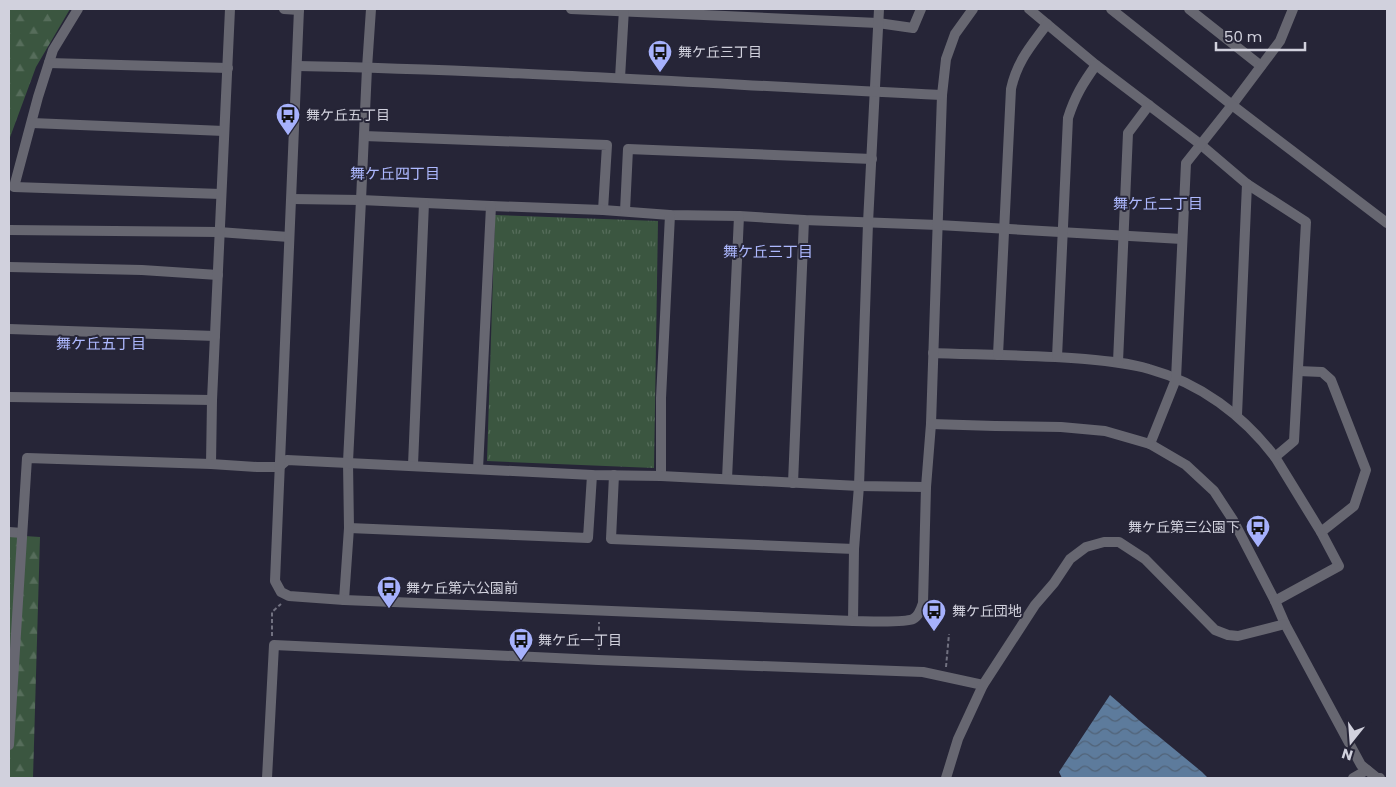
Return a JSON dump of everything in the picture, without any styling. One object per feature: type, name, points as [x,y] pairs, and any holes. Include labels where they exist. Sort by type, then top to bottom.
[{"type":"street","points":[[78,9],[53,50],[14,187],[221,194]]},
{"type":"street","points":[[211,464],[219,232],[230,9]]},
{"type":"street","points":[[284,9],[299,9],[275,581],[281,592],[289,596],[344,600],[853,621],[905,621],[914,619],[923,603],[942,95],[946,60],[955,34],[973,9]]},
{"type":"street","points":[[344,600],[349,528],[348,462],[371,9]]},
{"type":"street","points":[[571,9],[752,13],[814,20],[878,23],[913,28],[921,9]]},
{"type":"street","points":[[814,9],[814,20]]},
{"type":"street","points":[[853,621],[854,549],[879,9]]},
{"type":"street","points":[[1029,9],[1096,65],[1200,144],[1247,184],[1306,222],[1294,441],[1275,457]]},
{"type":"street","points":[[1111,9],[1232,106],[1387,223]]},
{"type":"street","points":[[1189,9],[1262,66]]},
{"type":"street","points":[[620,78],[624,10]]},
{"type":"street","points":[[1150,444],[1176,379],[1186,163],[1232,106],[1280,41],[1291,10]]},
{"type":"street","points":[[998,355],[1011,89],[1014,75],[1021,59],[1048,24]]},
{"type":"street","points":[[49,63],[228,68]]},
{"type":"street","points":[[1057,357],[1068,118],[1080,87],[1096,65]]},
{"type":"street","points":[[297,66],[620,78],[942,95]]},
{"type":"street","points":[[1118,362],[1128,133],[1149,105]]},
{"type":"street","points":[[32,123],[224,131]]},
{"type":"street","points":[[364,136],[607,145],[603,210]]},
{"type":"street","points":[[625,211],[628,149],[872,159]]},
{"type":"street","points":[[1236,415],[1247,184]]},
{"type":"street","points":[[292,199],[603,210],[670,215],[739,216],[1182,238]]},
{"type":"street","points":[[413,466],[424,203]]},
{"type":"street","points":[[478,469],[491,206]]},
{"type":"street","points":[[661,476],[661,398],[670,215]]},
{"type":"street","points":[[726,479],[739,216]]},
{"type":"street","points":[[793,483],[804,220]]},
{"type":"street","points":[[9,230],[219,232],[288,237]]},
{"type":"street","points":[[9,267],[142,270],[218,275]]},
{"type":"street","points":[[9,329],[215,336]]},
{"type":"street","points":[[933,353],[1057,357],[1118,362],[1149,368],[1203,392],[1226,406],[1275,457],[1321,532],[1339,566],[1275,601]]},
{"type":"street","points":[[1298,371],[1322,372],[1331,380],[1366,470],[1354,506],[1321,532]]},
{"type":"street","points":[[9,396],[212,400]]},
{"type":"street","points":[[931,424],[1061,427],[1105,431],[1150,444],[1186,466],[1214,491],[1233,520],[1285,624],[1361,765],[1376,778],[1380,778]]},
{"type":"street","points":[[9,745],[27,458],[257,467],[279,467],[287,460],[858,486],[926,487]]},
{"type":"street","points":[[349,528],[588,538],[592,474]]},
{"type":"street","points":[[614,475],[611,539],[854,549]]},
{"type":"street","points":[[9,532],[22,533]]},
{"type":"street","points":[[946,778],[958,739],[983,685],[1034,605],[1054,582],[1070,559],[1086,548],[1104,542],[1119,542],[1145,559],[1215,630],[1228,635],[1238,636],[1285,624]]},
{"type":"street","points":[[267,778],[274,645],[598,660],[923,672],[983,685]]},
{"type":"street","points":[[1353,778],[1367,770]]},
{"type":"path","points":[[274,645],[271,632],[272,612],[289,596]]},
{"type":"path","points":[[598,660],[600,611]]},
{"type":"path","points":[[945,677],[950,634]]},
{"type":"green space","points":[[9,9],[70,9],[36,67],[9,140]]},
{"type":"green space","points":[[495,215],[658,221],[654,468],[487,461]]},
{"type":"green space","points":[[9,535],[40,537],[33,778],[9,778]]},
{"type":"water","points":[[1110,695],[1208,778],[1062,778],[1059,772]]},
{"type":"place","name":"舞ケ丘三丁目","points":[[660,73]]},
{"type":"place","name":"舞ケ丘五丁目","points":[[288,136]]},
{"type":"place","name":"舞ケ丘第三公園下","points":[[1258,548]]},
{"type":"place","name":"舞ケ丘第六公園前","points":[[389,609]]},
{"type":"place","name":"舞ケ丘団地","points":[[934,632]]},
{"type":"place","name":"舞ケ丘一丁目","points":[[521,661]]},
{"type":"district","name":"舞ケ丘四丁目","points":[[395,173]]},
{"type":"district","name":"舞ケ丘二丁目","points":[[1158,203]]},
{"type":"district","name":"舞ケ丘三丁目","points":[[768,251]]},
{"type":"district","name":"舞ケ丘五丁目","points":[[101,343]]}]
